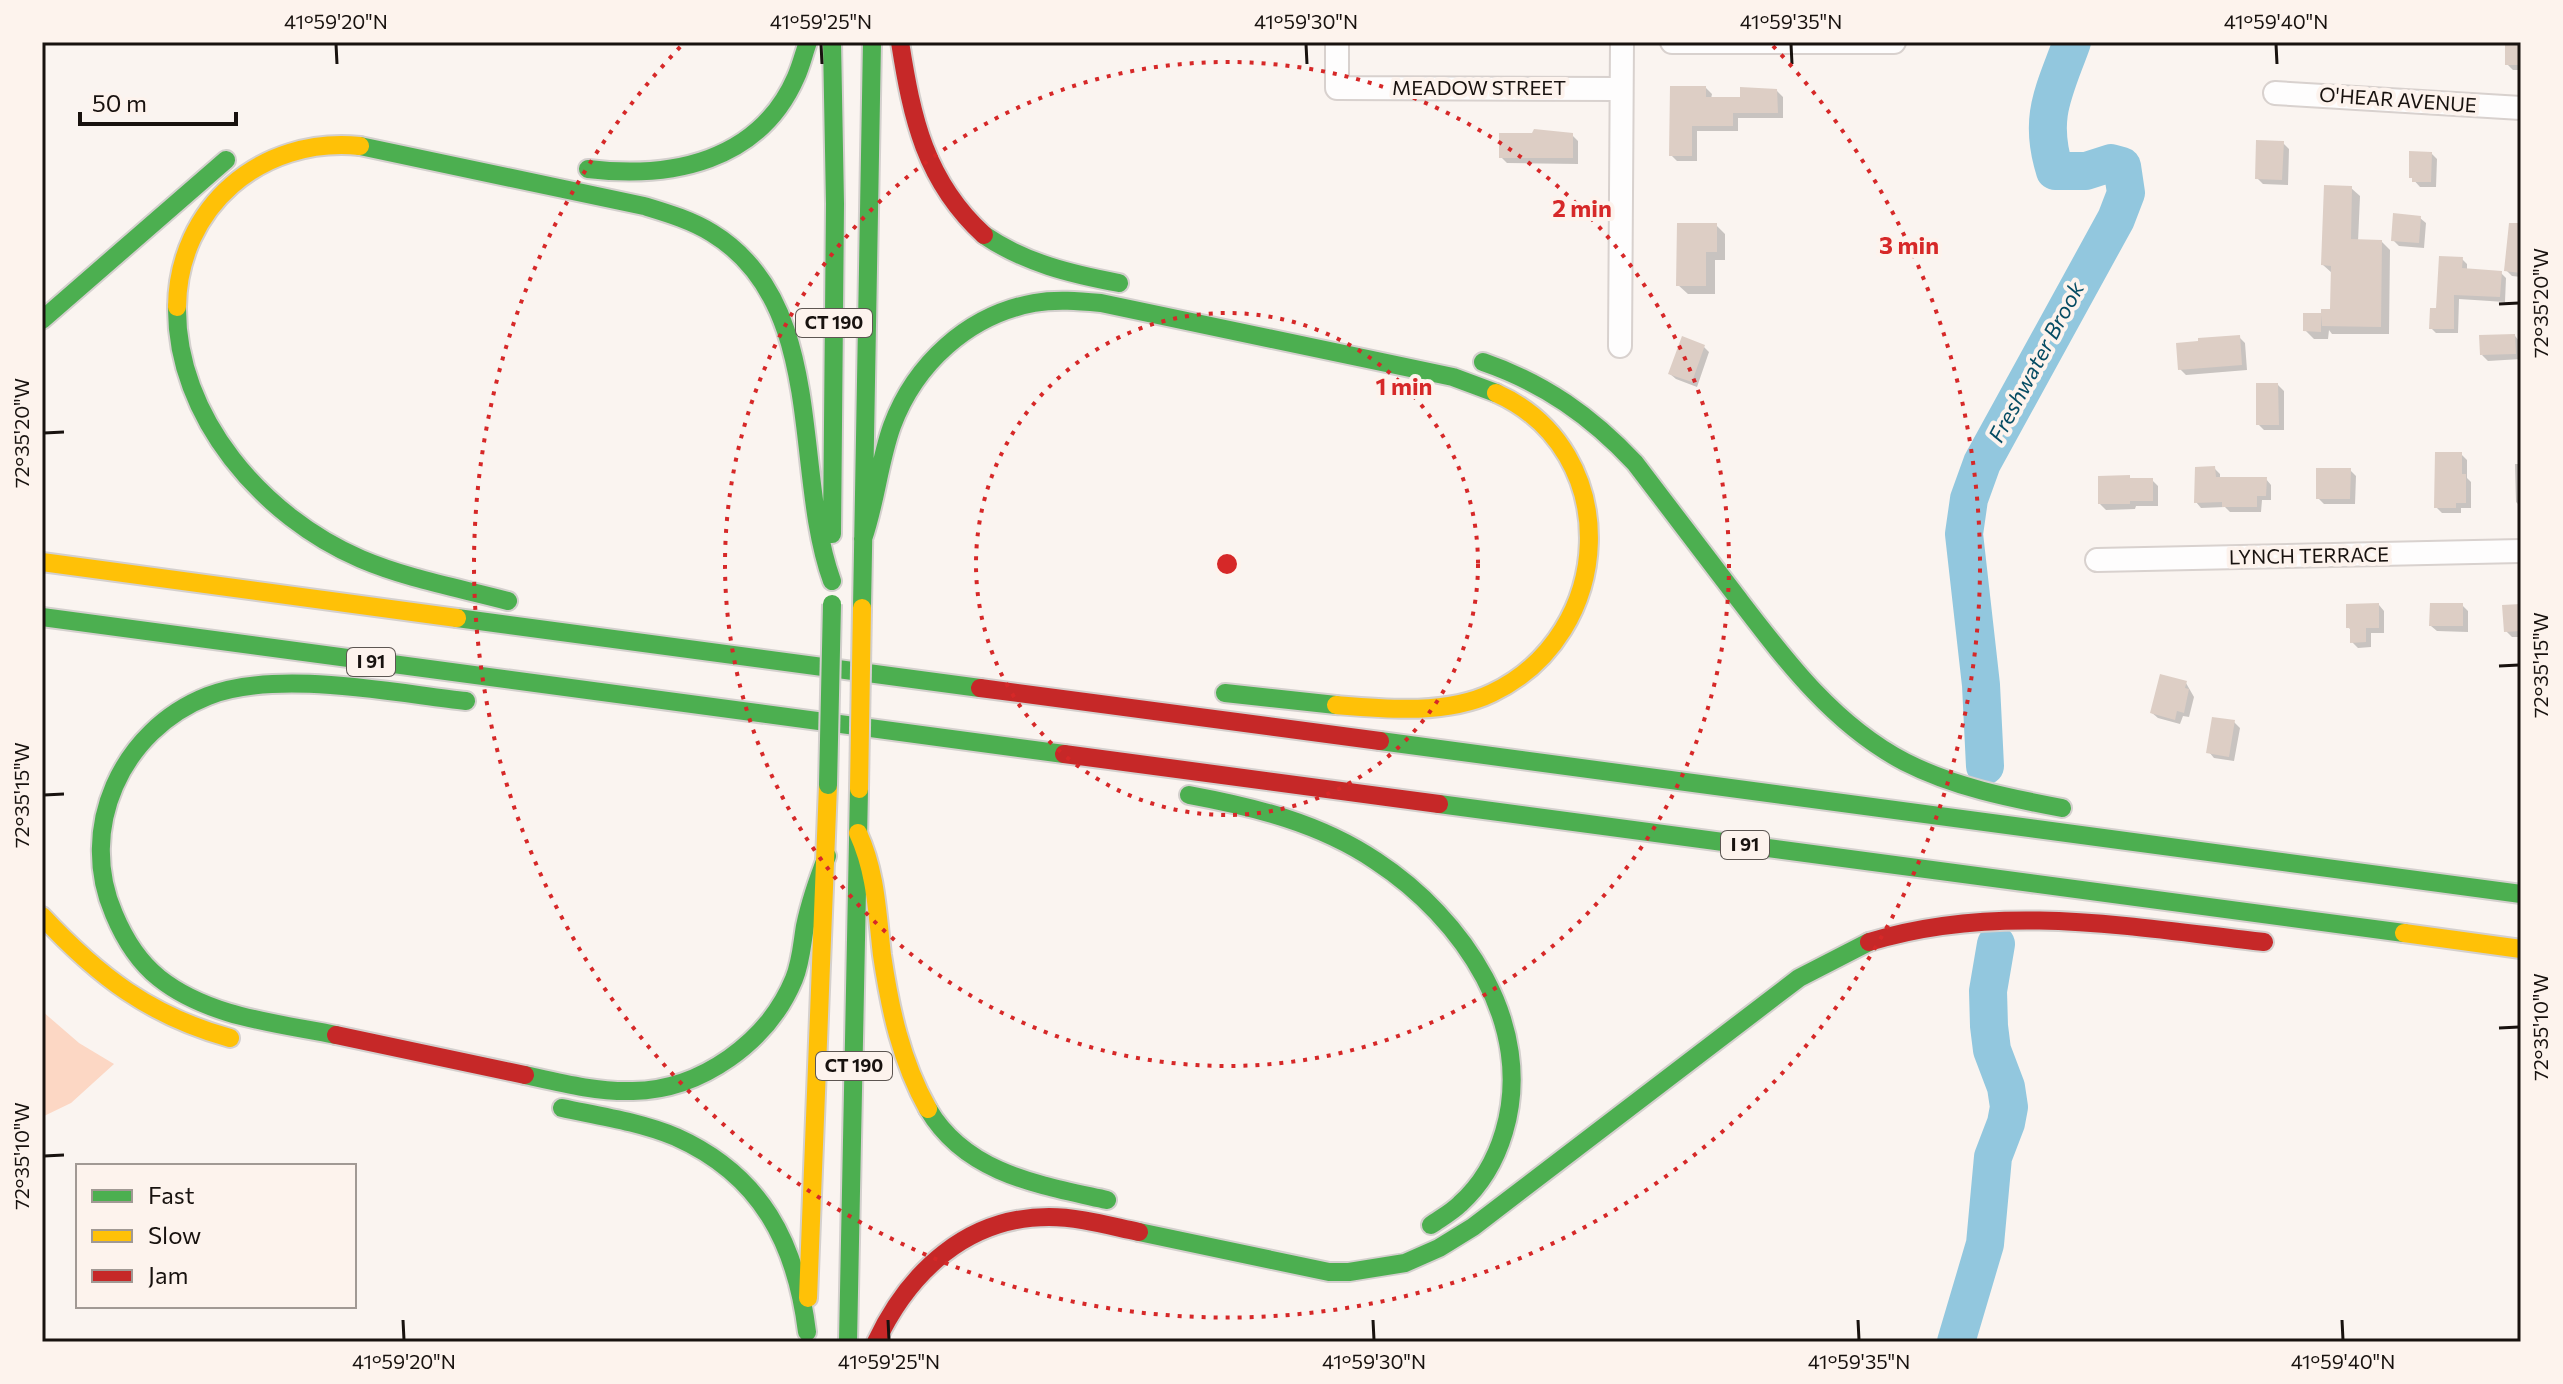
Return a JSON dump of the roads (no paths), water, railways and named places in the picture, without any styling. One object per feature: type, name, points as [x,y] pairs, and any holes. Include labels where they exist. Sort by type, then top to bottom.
[{"type":"main road","points":[[563,164],[621,175],[644,175],[686,169],[720,156],[761,127],[781,104],[796,80],[808,42]]},
{"type":"main road","name":"CT 190","points":[[807,1337],[827,856],[832,604],[835,204],[832,42]]},
{"type":"main road","name":"CT 190","points":[[848,1342],[872,42]]},
{"type":"main road","points":[[900,42],[910,102],[926,159],[945,195],[967,221],[994,242],[1033,262],[1136,287]]},
{"type":"main road","points":[[560,631],[536,613],[515,603],[407,577],[335,546],[295,520],[269,497],[246,474],[217,435],[193,393],[183,366],[177,337],[177,291],[185,251],[200,221],[224,192],[253,169],[306,147],[331,144],[367,146],[640,204],[682,217],[715,233],[754,268],[772,296],[784,324],[802,404],[816,531],[832,581]]},
{"type":"main road","points":[[42,320],[199,181],[243,148]]},
{"type":"main road","points":[[863,539],[872,513],[888,438],[914,379],[934,354],[960,332],[996,313],[1032,302],[1065,299],[1101,303],[1453,377],[1498,392],[1517,403],[1555,437],[1572,463],[1584,493],[1590,528],[1588,566],[1571,621],[1551,651],[1525,674],[1480,699],[1429,707],[1336,704],[1212,691]]},
{"type":"main road","points":[[1469,358],[1545,386],[1606,432],[1635,463],[1791,668],[1827,705],[1867,738],[1903,761],[1945,779],[1994,794],[2078,811]]},
{"type":"main road","points":[[42,562],[2521,894]]},
{"type":"main road","name":"I 91","points":[[42,617],[2521,949]]},
{"type":"main road","points":[[1016,692],[1079,680]]},
{"type":"main road","points":[[485,703],[278,685],[220,692],[181,708],[158,725],[130,754],[115,776],[105,804],[100,834],[102,883],[122,935],[158,976],[186,995],[221,1010],[576,1086],[624,1092],[657,1090],[689,1081],[725,1061],[756,1034],[780,1006],[796,973],[811,901],[827,856]]},
{"type":"main road","points":[[649,717],[700,707]]},
{"type":"main road","points":[[1049,752],[1094,776]]},
{"type":"main road","points":[[1169,791],[1275,815],[1321,831],[1360,850],[1392,872],[1430,905],[1461,940],[1487,979],[1500,1010],[1511,1062],[1513,1097],[1507,1129],[1496,1158],[1474,1191],[1451,1213],[1415,1233]]},
{"type":"main road","points":[[2110,821],[2153,845]]},
{"type":"main road","points":[[858,833],[873,871],[889,996],[899,1042],[909,1076],[928,1112],[958,1143],[1010,1176],[1125,1204]]},
{"type":"main road","points":[[2496,891],[2521,884]]},
{"type":"main road","points":[[42,916],[99,974],[138,1002],[192,1027],[241,1040]]},
{"type":"main road","points":[[876,1342],[897,1300],[925,1266],[973,1235],[1025,1218],[1056,1216],[1081,1220],[1329,1272],[1370,1272],[1411,1262],[1440,1249],[1473,1227],[1799,978],[1849,951],[1896,934],[1947,923],[2014,920],[2287,944]]},
{"type":"main road","points":[[2389,950],[2441,939]]},
{"type":"main road","points":[[541,1104],[673,1136],[706,1152],[737,1173],[762,1201],[784,1237],[800,1278],[807,1337]]},
{"type":"street","name":"MEADOW STREET","points":[[1337,42],[1337,88],[1620,89]]},
{"type":"street","points":[[1620,346],[1622,42]]},
{"type":"street","points":[[1672,42],[1894,42]]},
{"type":"street","name":"O'HEAR AVENUE","points":[[2275,93],[2521,108]]},
{"type":"street","name":"LYNCH TERRACE","points":[[2097,560],[2521,551]]},
{"type":"waterway","name":"Freshwater Brook","points":[[1985,766],[1981,685],[1964,534],[1969,499],[1982,463],[2116,219],[2126,193],[2122,166],[2111,163],[2086,171],[2055,171],[2048,120],[2054,91],[2072,42]]},
{"type":"waterway","name":"Freshwater Brook","points":[[1956,1342],[1985,1244],[1993,1157],[2009,1107],[2006,1087],[1992,1050],[1989,1026],[1988,991],[1996,944]]}]
